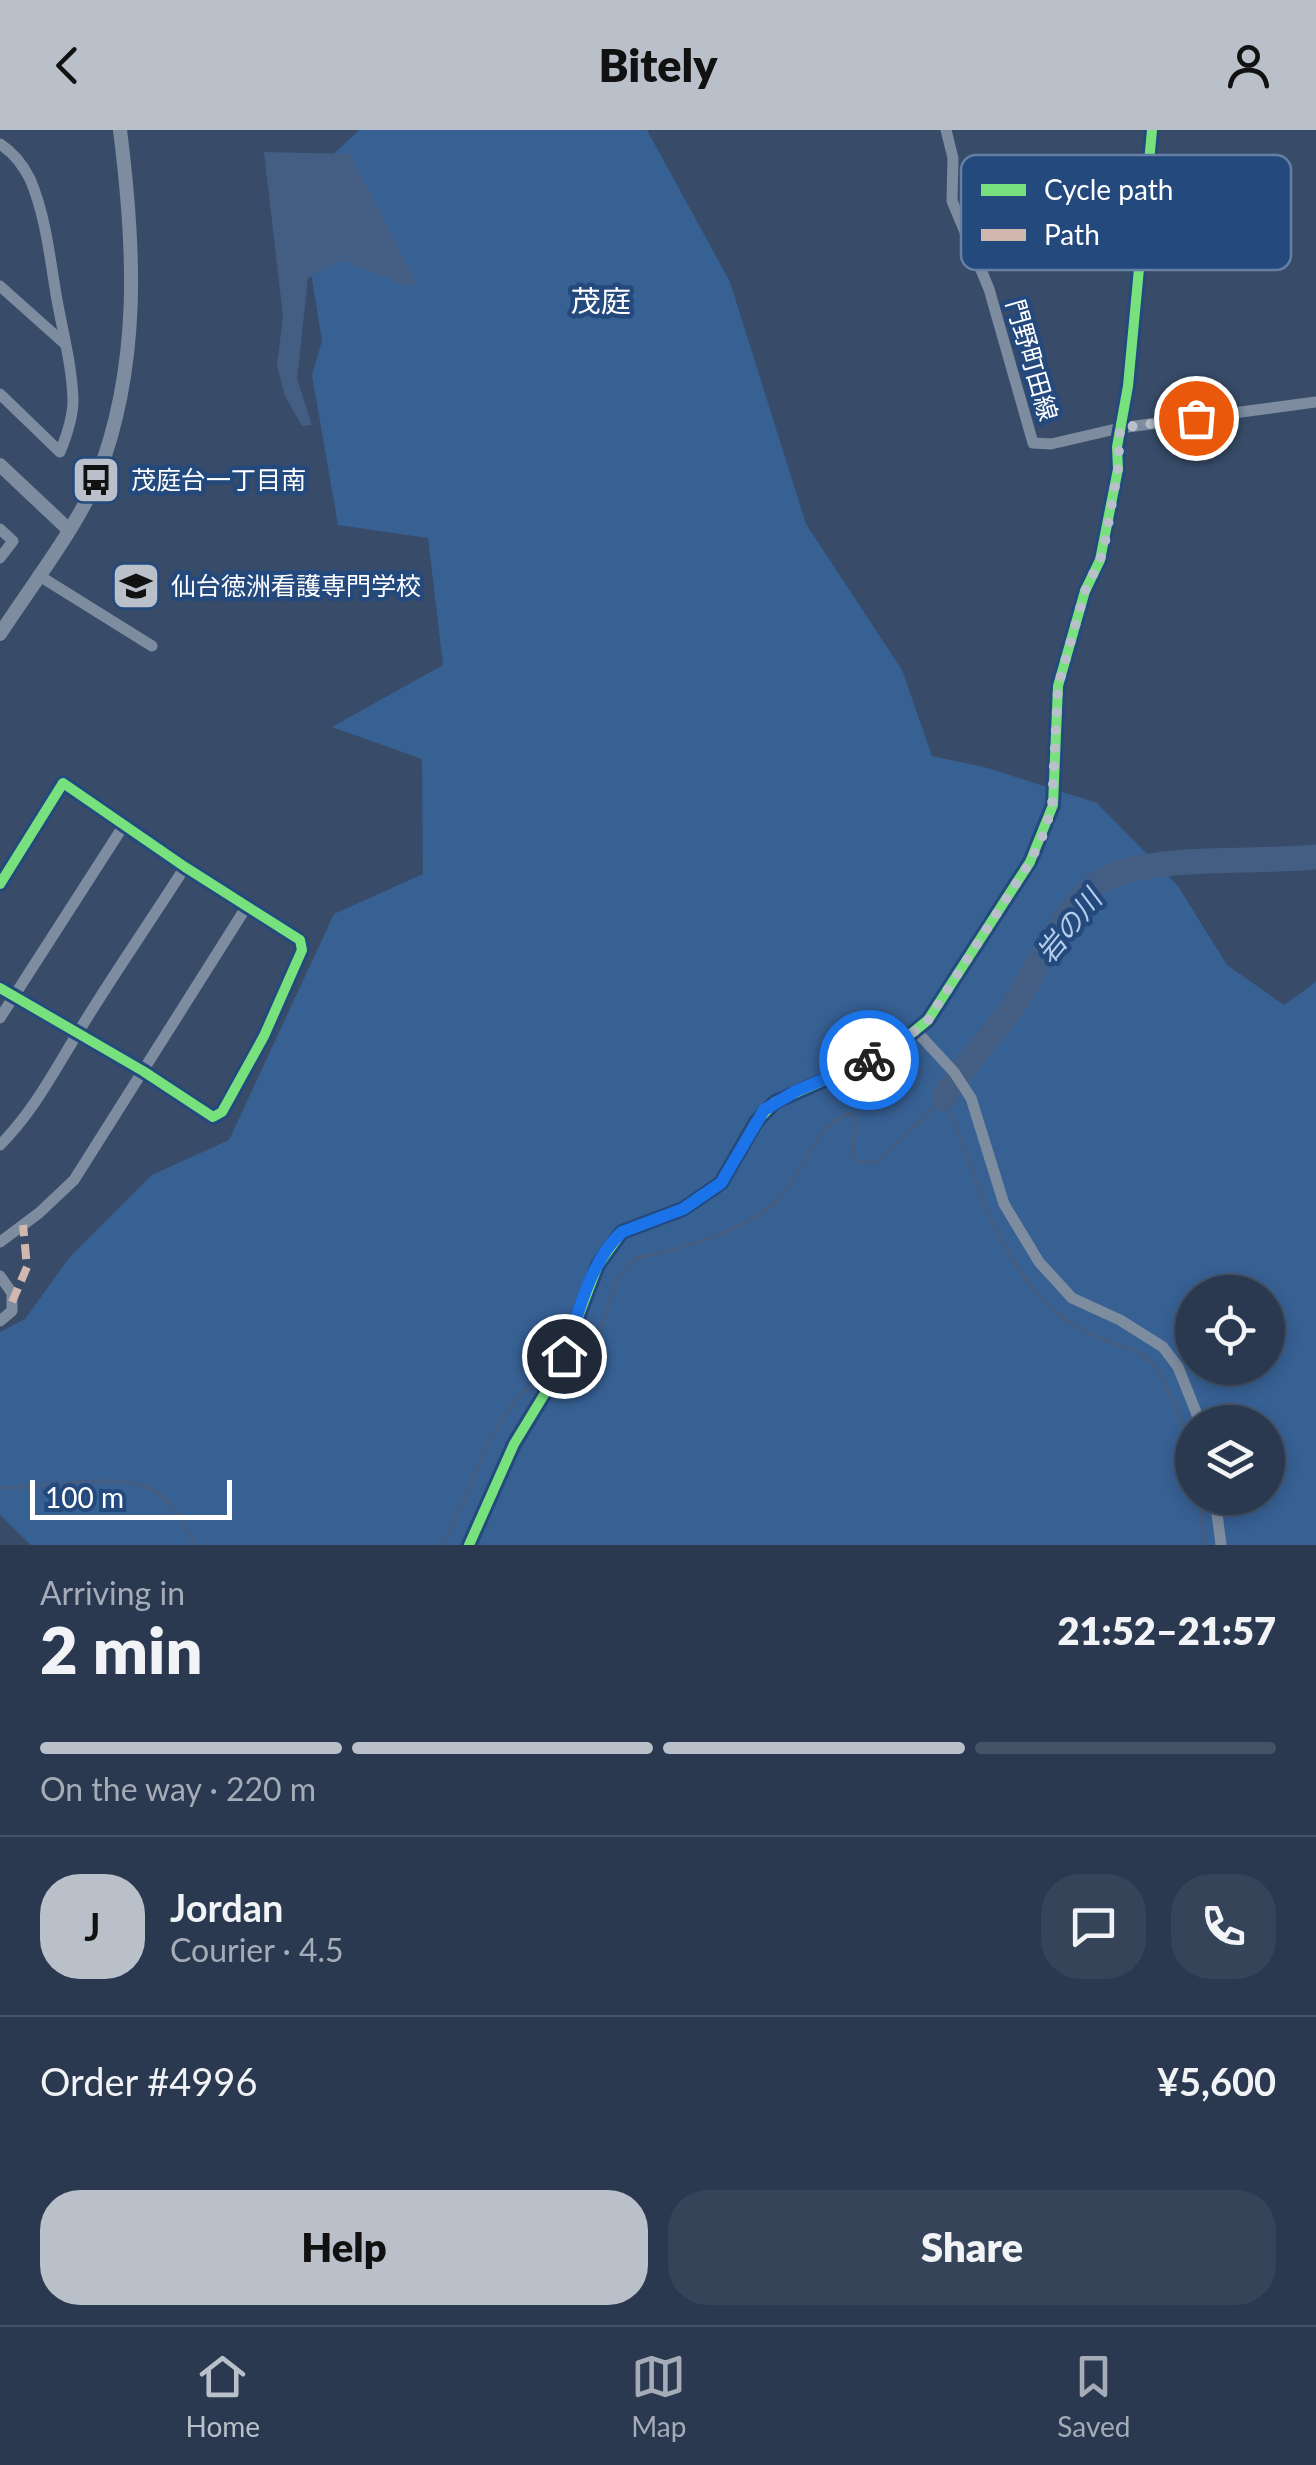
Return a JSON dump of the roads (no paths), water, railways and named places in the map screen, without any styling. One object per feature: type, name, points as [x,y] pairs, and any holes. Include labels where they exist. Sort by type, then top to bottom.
[{"type":"street","points":[[0,634],[96,480],[120,402],[128,362],[130,258],[120,130]]},
{"type":"street","name":"門野町田線","points":[[946,130],[953,158],[952,201],[961,222]]},
{"type":"street","points":[[1150,155],[1152,130]]},
{"type":"street","points":[[0,144],[22,163],[38,200],[73,404],[60,452],[0,394]]},
{"type":"street","name":"門野町田線","points":[[981,270],[1033,444],[1051,444],[1120,428],[1316,402]]},
{"type":"street","points":[[469,1545],[514,1444],[550,1386],[588,1290],[614,1240],[622,1232],[683,1209],[721,1183],[764,1110],[796,1091],[861,1064],[916,1031],[934,1012],[1030,862],[1052,805],[1058,686],[1085,591],[1105,542],[1118,469],[1139,270]]},
{"type":"street","points":[[0,286],[64,344]]},
{"type":"street","points":[[0,465],[68,529]]},
{"type":"street","points":[[0,529],[13,541],[0,558]]},
{"type":"street","points":[[38,576],[152,646]]},
{"type":"street","points":[[0,884],[63,783],[300,940],[302,950],[264,1036],[222,1112],[212,1117],[143,1070],[0,988]]},
{"type":"street","points":[[0,1018],[124,825]]},
{"type":"street","points":[[0,1145],[21,1124],[185,867]]},
{"type":"street","points":[[0,1242],[74,1180],[247,906]]},
{"type":"street","points":[[916,1031],[964,1086],[979,1119],[1004,1204],[1038,1262],[1072,1298],[1120,1320],[1163,1348],[1178,1367],[1193,1405]]},
{"type":"street","points":[[0,1276],[12,1292],[12,1312],[0,1320]]},
{"type":"street","points":[[1217,1515],[1221,1545]]},
{"type":"waterway","name":"岩の川","points":[[944,1098],[1013,1006],[1069,913],[1099,883],[1116,874],[1163,864],[1316,857]]},
{"type":"waterway","points":[[564,1365],[593,1342],[621,1275],[637,1258],[737,1227],[771,1206],[784,1193],[822,1133],[841,1117],[852,1114],[855,1119],[853,1158],[859,1163],[877,1162],[944,1098],[992,1222],[1018,1269],[1042,1299],[1064,1318],[1147,1358],[1175,1407]]},
{"type":"waterway","points":[[442,1545],[499,1424],[532,1384],[555,1369]]},
{"type":"waterway","points":[[0,1488],[104,1481],[143,1486],[170,1504],[195,1545]]},
{"type":"waterway","points":[[1201,1515],[1204,1545]]},
{"type":"place","name":"茂庭台一丁目南","points":[[96,480]]},
{"type":"place","name":"仙台徳洲看護専門学校","points":[[136,586]]},
{"type":"district","name":"茂庭","points":[[601,302]]}]
